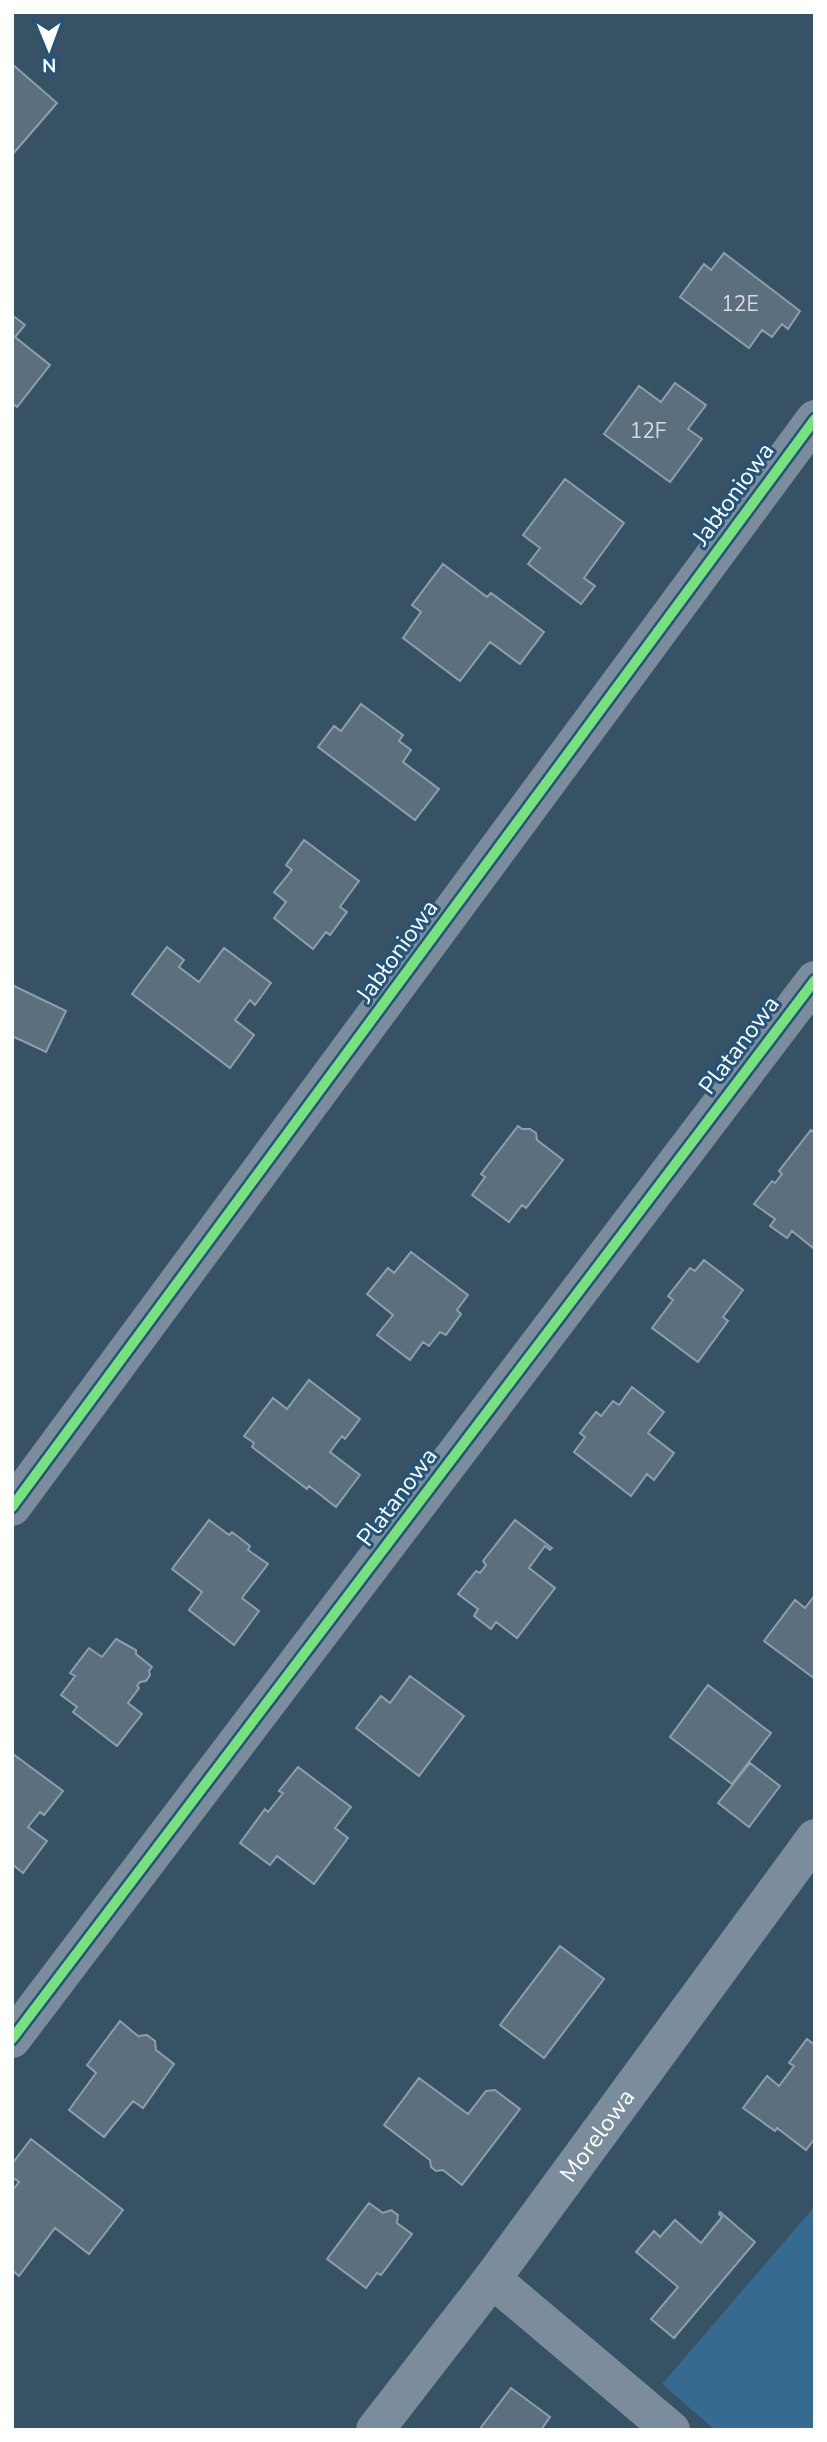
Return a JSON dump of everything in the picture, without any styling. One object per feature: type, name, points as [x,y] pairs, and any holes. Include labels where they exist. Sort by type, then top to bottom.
[{"type":"street","name":"Jabłoniowa","points":[[12,1507],[815,419]]},
{"type":"street","name":"Platanowa","points":[[12,2039],[815,980]]},
{"type":"street","name":"Morelowa","points":[[375,2430],[808,1859]]},
{"type":"street","points":[[492,2279],[671,2430]]},
{"type":"shaded area","points":[[815,2206],[815,2430],[715,2430],[662,2384]]},
{"type":"building","points":[[12,64],[57,103],[12,155]]},
{"type":"building","points":[[724,253],[800,311],[788,329],[782,324],[772,337],[762,330],[749,348],[680,297],[704,264],[711,270]]},
{"type":"building","points":[[12,315],[25,325],[15,337],[50,365],[17,407],[12,403]]},
{"type":"building","points":[[675,383],[706,405],[688,429],[702,439],[670,482],[604,434],[639,386],[661,402]]},
{"type":"building","points":[[565,479],[624,523],[584,578],[595,586],[581,604],[528,564],[540,548],[523,535]]},
{"type":"building","points":[[443,564],[487,597],[491,593],[544,632],[520,664],[490,642],[460,681],[403,638],[421,612],[412,605]]},
{"type":"building","points":[[361,704],[403,735],[399,741],[411,750],[403,762],[439,789],[415,820],[318,747],[334,726],[341,731]]},
{"type":"building","points":[[304,840],[359,881],[340,907],[347,912],[330,935],[326,932],[313,949],[274,918],[286,902],[274,892],[292,870],[286,865]]},
{"type":"building","points":[[167,947],[184,960],[179,967],[199,982],[224,948],[271,983],[255,1005],[250,1000],[235,1020],[254,1035],[230,1068],[132,994]]},
{"type":"building","points":[[12,985],[66,1011],[46,1052],[12,1036]]},
{"type":"building","points":[[518,1126],[536,1133],[537,1140],[563,1160],[526,1208],[522,1205],[509,1222],[472,1195],[485,1177],[481,1174]]},
{"type":"building","points":[[811,1130],[815,1133],[813,1248],[792,1231],[787,1238],[770,1226],[775,1219],[754,1204],[772,1181],[775,1183],[782,1174],[779,1171]]},
{"type":"building","points":[[411,1252],[468,1295],[457,1310],[461,1314],[446,1335],[440,1332],[429,1346],[423,1342],[410,1360],[377,1335],[393,1315],[367,1294],[388,1268],[394,1273]]},
{"type":"building","points":[[704,1260],[743,1290],[723,1317],[728,1321],[698,1362],[652,1328],[673,1300],[668,1296],[690,1268],[695,1271]]},
{"type":"building","points":[[309,1380],[360,1419],[345,1439],[342,1436],[330,1452],[360,1475],[336,1507],[309,1486],[307,1489],[252,1447],[254,1443],[244,1436],[273,1398],[287,1409]]},
{"type":"building","points":[[632,1387],[664,1412],[648,1433],[674,1453],[654,1480],[647,1474],[631,1496],[574,1452],[585,1437],[580,1433],[596,1412],[601,1416],[613,1401],[619,1405]]},
{"type":"building","points":[[209,1520],[229,1535],[232,1532],[250,1546],[248,1550],[268,1564],[242,1598],[259,1611],[234,1645],[189,1610],[202,1592],[172,1569]]},
{"type":"building","points":[[515,1520],[552,1548],[550,1550],[545,1546],[529,1568],[555,1588],[517,1638],[496,1622],[491,1629],[474,1616],[478,1609],[458,1594],[476,1571],[480,1573],[486,1565],[483,1561]]},
{"type":"building","points":[[815,1595],[815,1679],[764,1641],[795,1600],[805,1608]]},
{"type":"building","points":[[116,1639],[136,1650],[136,1654],[152,1667],[146,1681],[140,1682],[137,1686],[139,1688],[128,1703],[142,1714],[117,1746],[73,1712],[77,1707],[61,1695],[75,1676],[70,1673],[89,1648],[102,1657]]},
{"type":"building","points":[[410,1676],[464,1716],[419,1776],[356,1728],[381,1696],[390,1703]]},
{"type":"building","points":[[708,1685],[771,1733],[732,1784],[670,1737]]},
{"type":"building","points":[[13,1754],[63,1791],[44,1815],[40,1812],[28,1827],[47,1841],[23,1873],[12,1864]]},
{"type":"building","points":[[750,1763],[780,1786],[749,1827],[718,1803]]},
{"type":"building","points":[[298,1767],[351,1807],[335,1828],[348,1838],[314,1884],[277,1856],[270,1865],[240,1843],[265,1809],[268,1812],[283,1793],[279,1791]]},
{"type":"building","points":[[560,1946],[604,1979],[544,2058],[500,2025]]},
{"type":"building","points":[[120,2021],[138,2036],[147,2035],[155,2041],[156,2050],[174,2064],[143,2108],[133,2101],[104,2137],[69,2110],[96,2073],[87,2065]]},
{"type":"building","points":[[807,2039],[815,2045],[815,2138],[806,2150],[777,2128],[775,2131],[743,2108],[767,2076],[779,2086],[794,2066],[789,2063]]},
{"type":"building","points":[[419,2078],[468,2114],[486,2091],[495,2090],[520,2109],[462,2185],[443,2170],[436,2171],[431,2167],[430,2160],[384,2125]]},
{"type":"building","points":[[31,2139],[123,2210],[89,2254],[55,2228],[19,2276],[12,2270],[12,2191],[19,2182],[12,2177],[12,2164]]},
{"type":"building","points":[[369,2203],[383,2213],[391,2210],[398,2215],[397,2223],[412,2234],[381,2275],[377,2273],[366,2288],[327,2259]]},
{"type":"building","points":[[720,2212],[755,2242],[674,2338],[651,2319],[678,2287],[636,2252],[654,2231],[660,2237],[675,2220],[701,2243],[722,2217]]},
{"type":"building","points":[[511,2388],[550,2417],[541,2430],[479,2430]]},
{"type":"cycle path","points":[[12,1507],[815,419]]},
{"type":"cycle path","points":[[12,2039],[815,980]]}]
